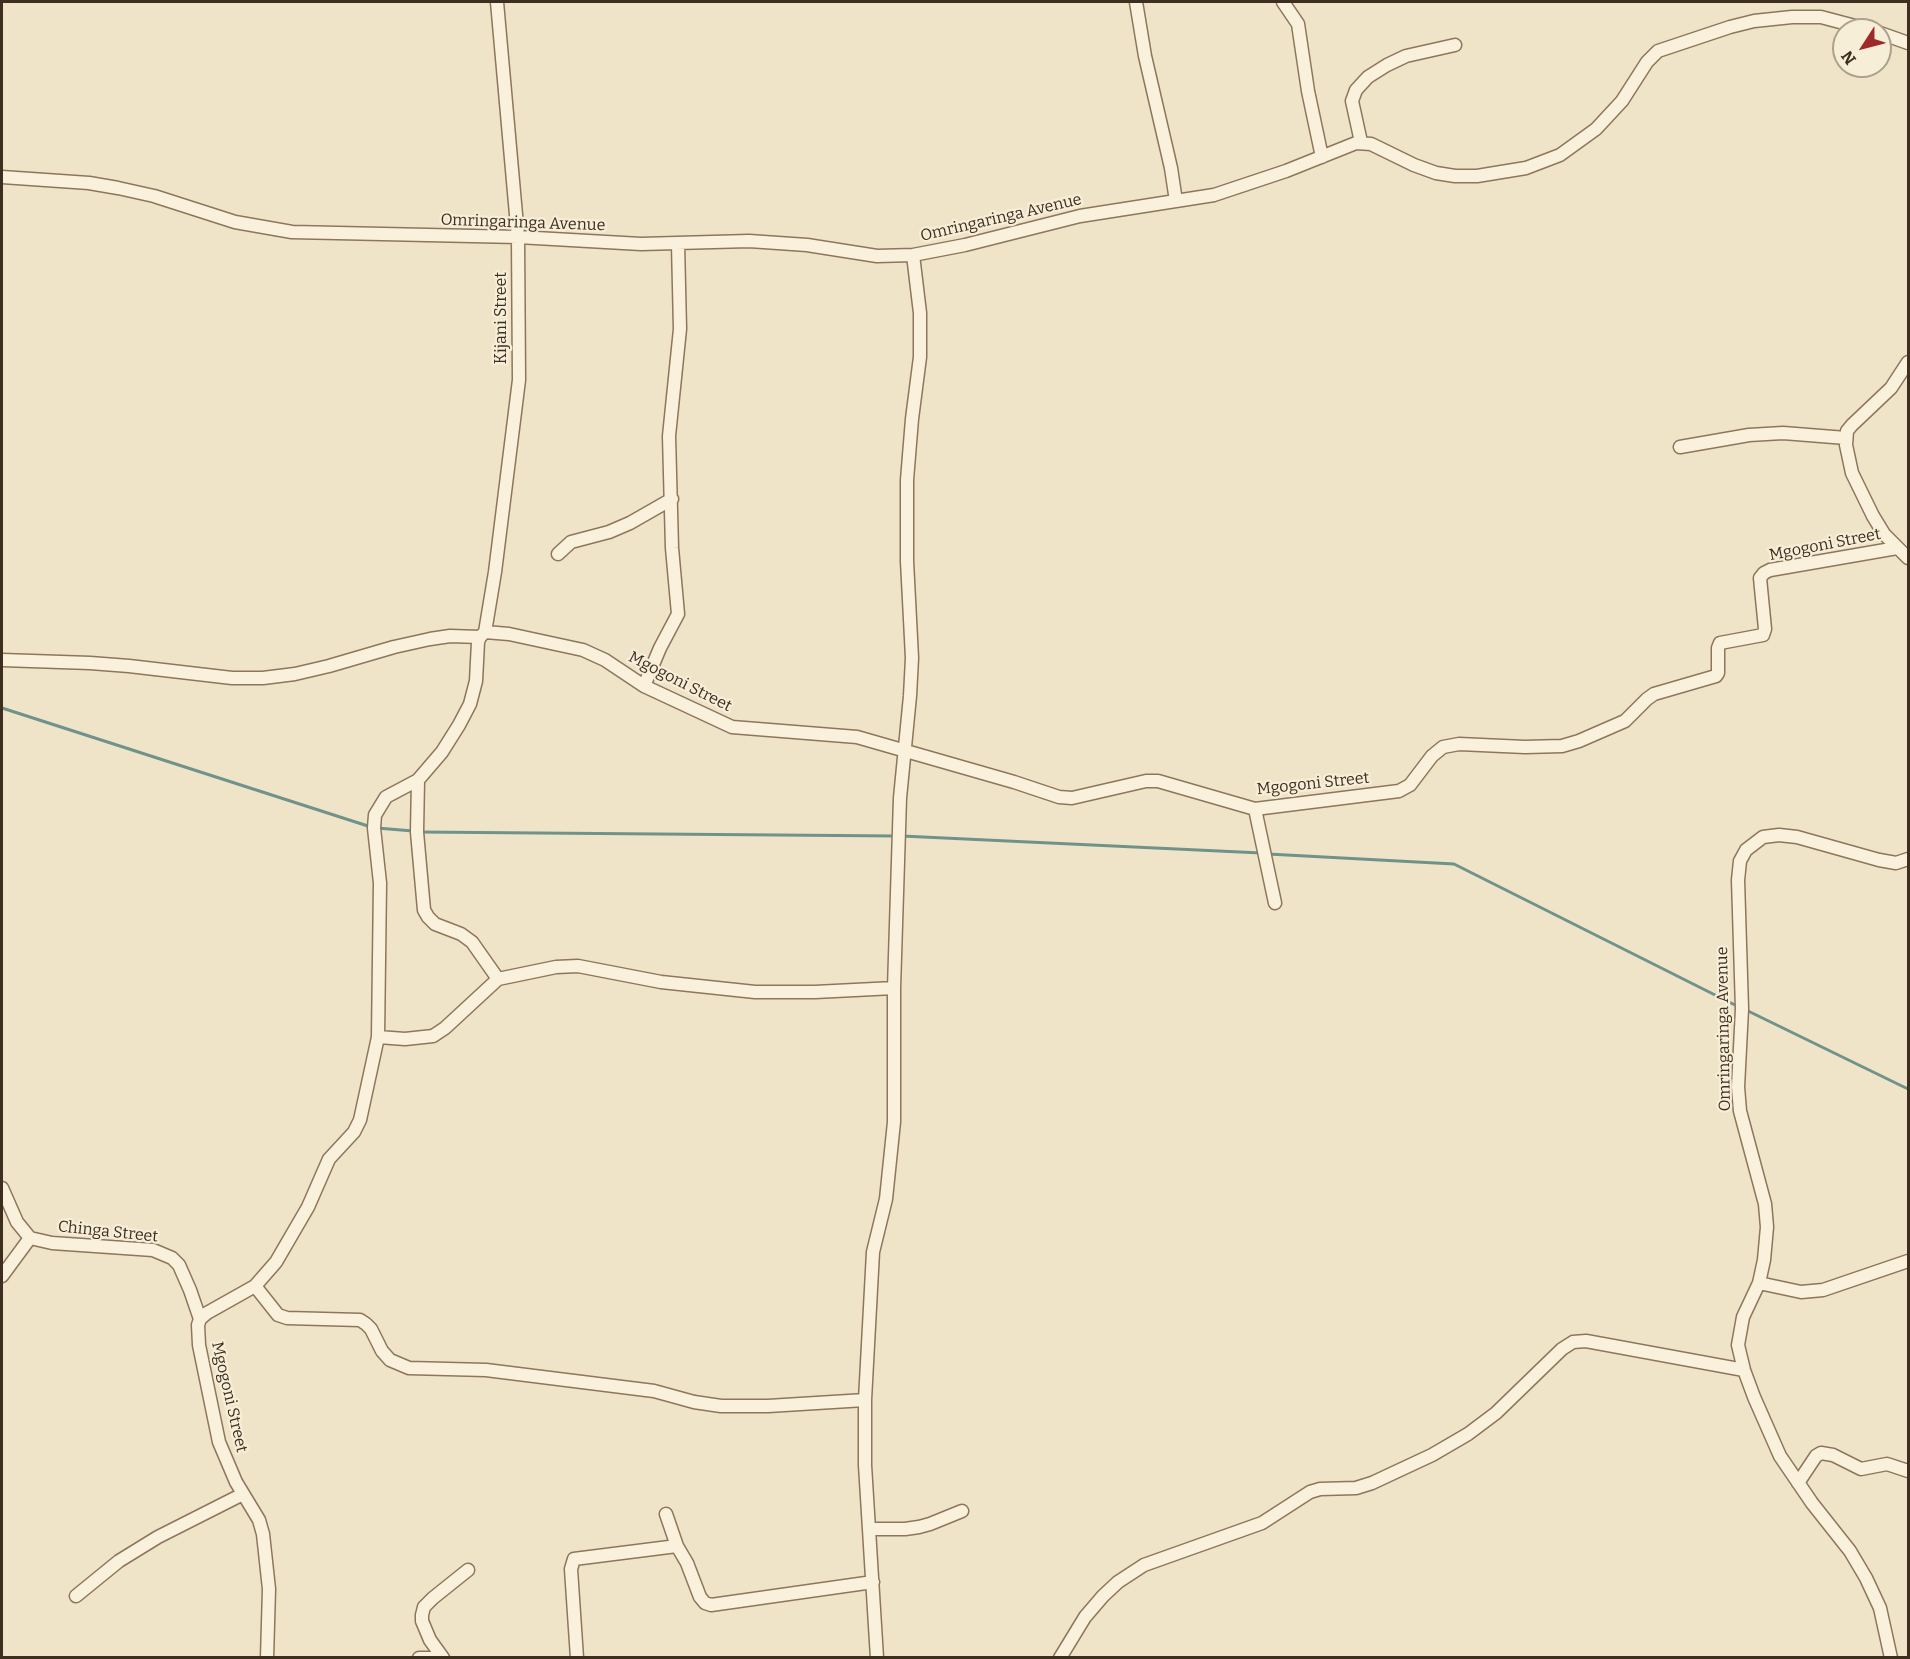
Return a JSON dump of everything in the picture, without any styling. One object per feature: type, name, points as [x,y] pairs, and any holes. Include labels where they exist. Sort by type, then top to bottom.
[{"type":"street","name":"Kijani Street","points":[[482,635],[495,572],[519,380],[518,237],[497,2]]},
{"type":"street","points":[[1136,2],[1145,56],[1169,157],[1176,201]]},
{"type":"street","points":[[1283,2],[1298,24],[1308,92],[1322,157]]},
{"type":"street","points":[[1455,45],[1406,57],[1368,77],[1356,90],[1352,101],[1361,142],[1371,144],[1436,173],[1455,176],[1526,168],[1560,155],[1596,129],[1622,101],[1647,62],[1658,51],[1754,21],[1792,16],[1821,17],[1832,20]]},
{"type":"street","points":[[1892,37],[1908,43]]},
{"type":"street","name":"Omringaringa Avenue","points":[[2,177],[89,183],[118,188],[154,196],[235,222],[292,232],[518,237],[609,243],[678,244],[749,241],[807,245],[877,256],[913,255],[965,245],[1080,216],[1214,195],[1286,171],[1361,142]]},
{"type":"street","points":[[644,686],[678,614],[672,548],[669,423],[680,336],[678,244]]},
{"type":"street","points":[[877,1658],[865,1465],[865,1400],[873,1252],[886,1198],[894,1122],[894,988],[900,798],[912,658],[907,561],[907,480],[920,357],[920,313],[913,255]]},
{"type":"street","points":[[1908,362],[1891,388],[1852,425],[1846,438],[1848,459],[1872,516],[1897,548],[1908,558]]},
{"type":"street","points":[[1680,447],[1749,435],[1783,433],[1846,438]]},
{"type":"street","points":[[558,554],[572,542],[609,532],[630,523],[672,499]]},
{"type":"street","name":"Mgogoni Street","points":[[2,660],[90,663],[232,678],[263,678],[295,674],[430,639],[508,634],[583,650],[605,660],[644,686],[732,727],[857,737],[1059,797],[1072,798],[1146,781],[1158,781],[1255,809],[1399,792],[1410,785],[1432,756],[1443,747],[1459,744],[1553,746],[1579,741],[1624,721],[1654,694],[1716,676],[1720,644],[1763,635],[1765,629],[1760,578],[1764,573],[1770,570],[1897,548]]},
{"type":"street","points":[[200,1319],[255,1286],[276,1262],[308,1207],[329,1159],[354,1132],[360,1120],[378,1037],[380,883],[374,828],[375,815],[386,797],[418,780],[442,752],[470,704],[476,681],[482,635]]},
{"type":"street","points":[[418,780],[417,832],[424,910],[435,924],[461,934],[472,942],[482,952],[498,979]]},
{"type":"street","points":[[1255,809],[1275,903]]},
{"type":"street","name":"Omringaringa Avenue","points":[[1891,1658],[1880,1608],[1866,1578],[1850,1551],[1798,1484],[1780,1456],[1744,1370],[1738,1345],[1739,1333],[1750,1299],[1759,1283],[1767,1227],[1765,1204],[1740,1111],[1738,1087],[1742,1017],[1738,880],[1740,861],[1746,850],[1763,837],[1779,835],[1797,837],[1879,860],[1896,863],[1908,859]]},
{"type":"street","points":[[378,1037],[405,1039],[433,1036],[445,1028],[498,979],[539,969],[578,966],[661,982],[755,992],[894,988]]},
{"type":"street","points":[[2,1188],[17,1222],[30,1238],[2,1276]]},
{"type":"street","name":"Chinga Street","points":[[30,1238],[52,1243],[153,1250],[166,1255],[178,1265],[200,1319]]},
{"type":"street","points":[[1759,1283],[1801,1292],[1823,1290],[1908,1261]]},
{"type":"street","points":[[255,1286],[278,1315],[287,1318],[360,1320],[371,1329],[382,1351],[390,1360],[409,1368],[486,1370],[654,1391],[694,1402],[721,1406],[768,1406],[865,1400]]},
{"type":"street","name":"Mgogoni Street","points":[[200,1319],[199,1345],[219,1442],[226,1462],[259,1520],[263,1534],[269,1589],[267,1658]]},
{"type":"street","points":[[1060,1658],[1085,1617],[1103,1596],[1118,1582],[1143,1565],[1262,1523],[1310,1492],[1320,1489],[1356,1488],[1432,1455],[1468,1434],[1496,1413],[1562,1349],[1573,1342],[1586,1341],[1744,1370]]},
{"type":"street","points":[[1798,1484],[1816,1456],[1821,1453],[1833,1455],[1861,1469],[1887,1464],[1908,1472]]},
{"type":"street","points":[[76,1596],[119,1561],[158,1537],[243,1494]]},
{"type":"street","points":[[870,1529],[919,1527],[962,1511]]},
{"type":"street","points":[[666,1514],[700,1597],[705,1603],[711,1605],[873,1582]]},
{"type":"street","points":[[577,1658],[571,1569],[574,1559],[677,1545]]},
{"type":"street","points":[[441,1658],[422,1622],[424,1607],[468,1570]]},
{"type":"street","points":[[419,1658],[441,1658]]},
{"type":"waterway","points":[[2,708],[371,827]]},
{"type":"waterway","points":[[377,828],[413,831]]},
{"type":"waterway","points":[[419,832],[896,836]]},
{"type":"waterway","points":[[902,836],[1261,853]]},
{"type":"waterway","points":[[1268,854],[1454,864],[1737,1006]]},
{"type":"waterway","points":[[1746,1010],[1908,1089]]}]
